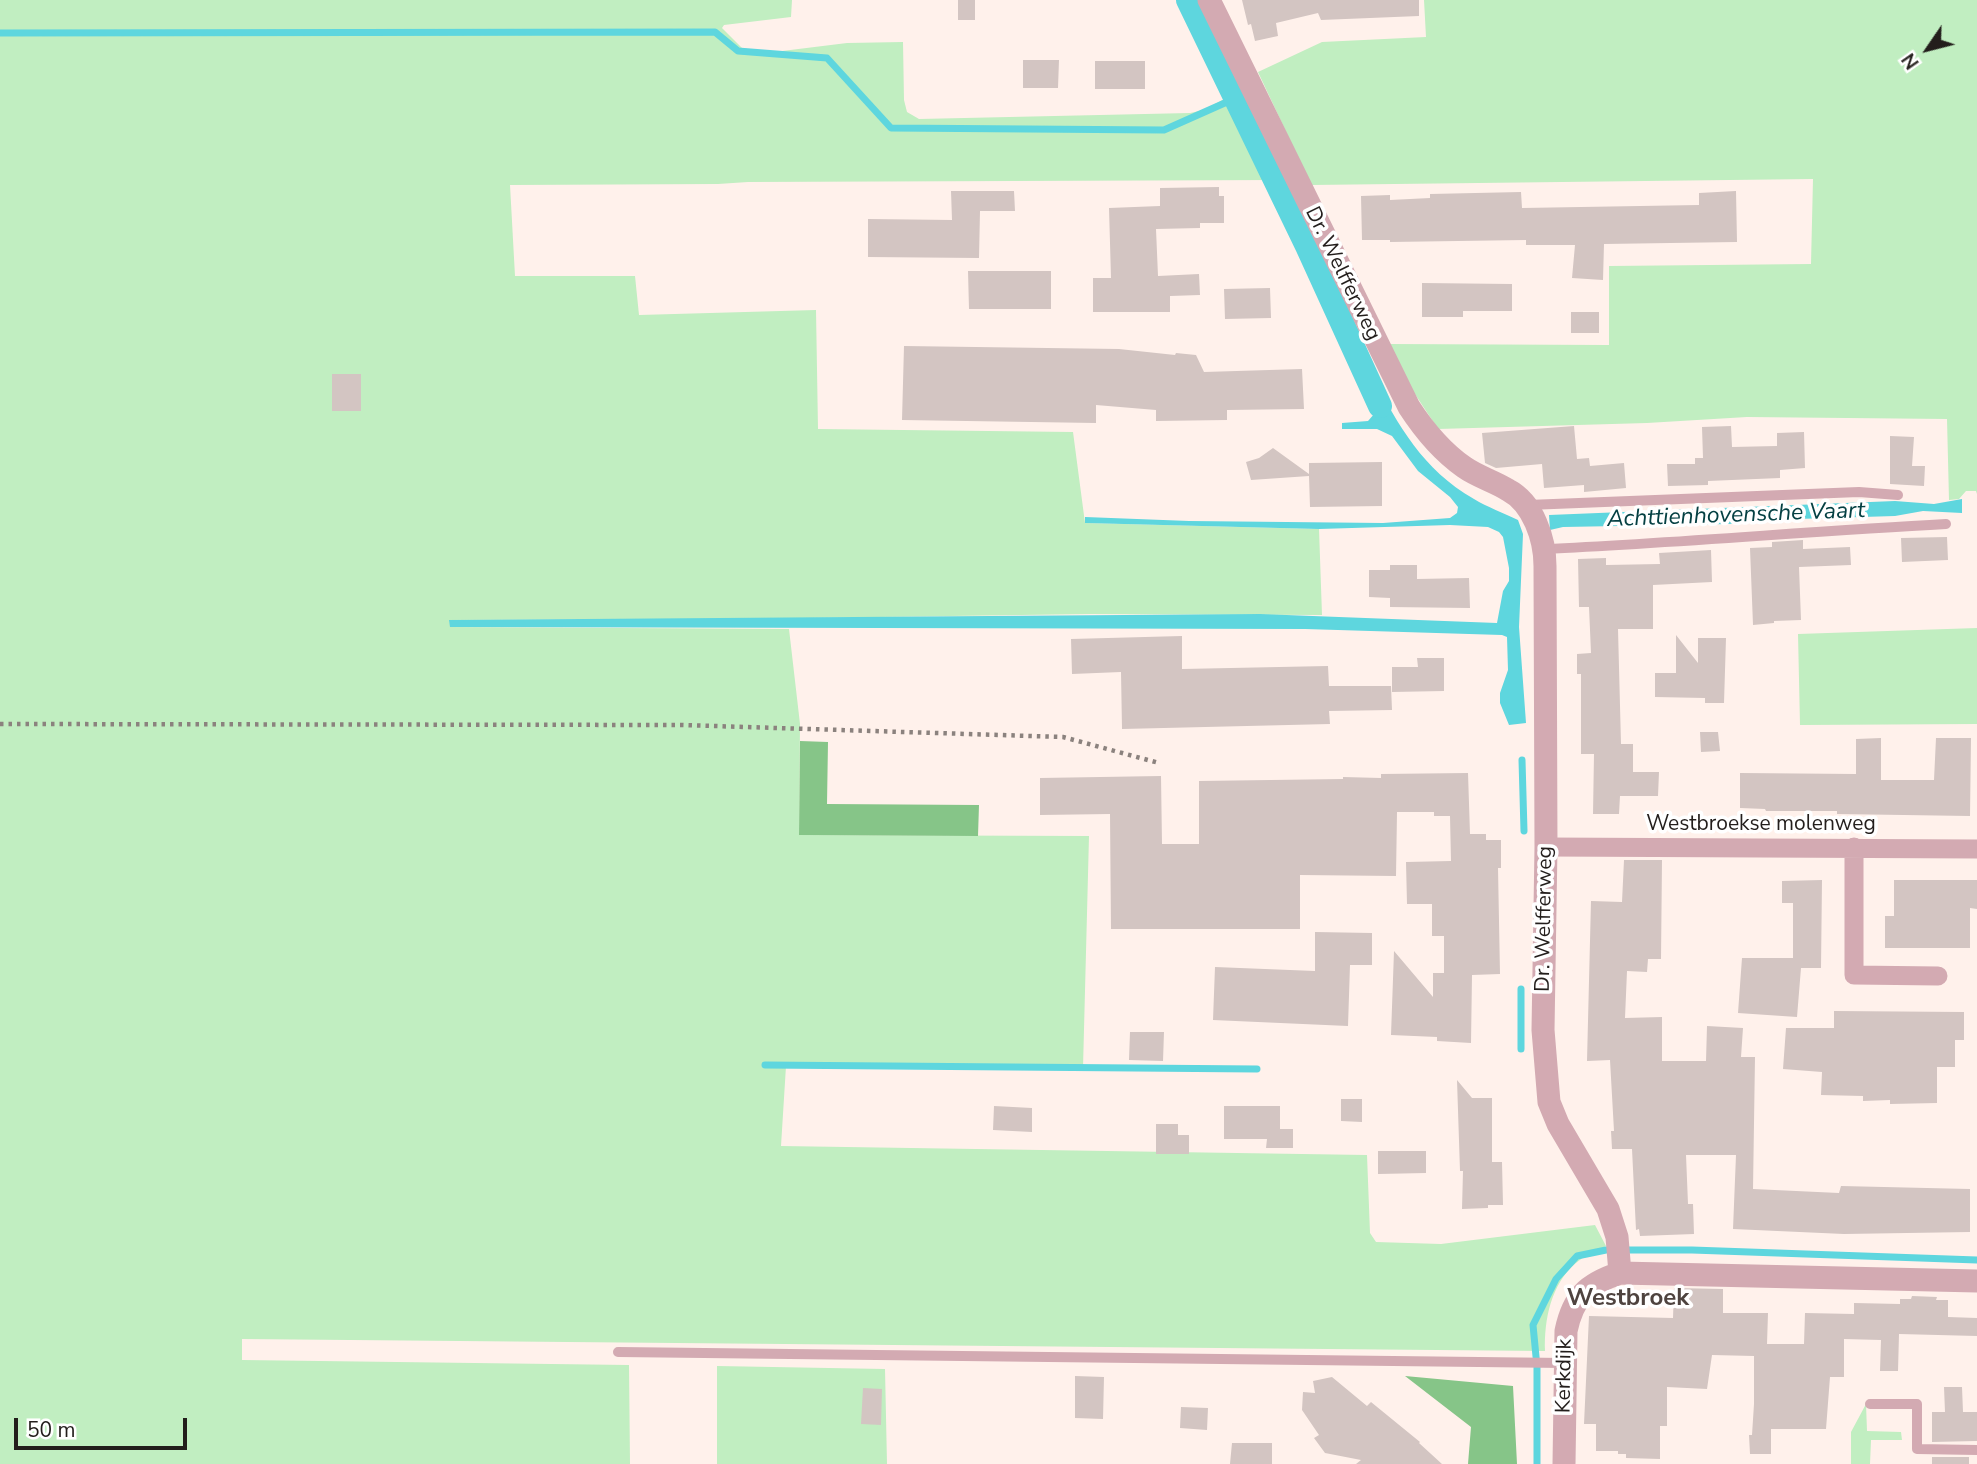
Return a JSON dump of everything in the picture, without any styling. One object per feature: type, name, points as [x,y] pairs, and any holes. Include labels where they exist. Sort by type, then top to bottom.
[{"type":"street","name":"Dr. Welfferweg","points":[[1209,0],[1409,407],[1447,454],[1479,477],[1509,490],[1526,507],[1536,525],[1543,547],[1545,566],[1546,847],[1543,1030],[1549,1102],[1558,1124],[1608,1209],[1619,1260]]},
{"type":"street","name":"Westbroekse molenweg","points":[[1546,847],[1977,849]]},
{"type":"street","points":[[1854,847],[1854,975],[1938,976]]},
{"type":"street","points":[[1619,1260],[1977,1281]]},
{"type":"street","name":"Kerkdijk","points":[[1564,1464],[1566,1331],[1573,1305],[1619,1260]]},
{"type":"lane","points":[[1526,507],[1859,492],[1898,495]]},
{"type":"lane","points":[[1543,547],[1659,544],[1946,524]]},
{"type":"lane","points":[[618,1352],[1566,1363]]},
{"type":"lane","points":[[1870,1404],[1917,1404],[1917,1449],[1977,1450]]},
{"type":"path","points":[[0,724],[682,725],[1063,737],[1159,763]]},
{"type":"green space","points":[[0,0],[792,0],[791,17],[724,25],[722,28],[746,52],[766,53],[847,43],[903,42],[904,100],[907,112],[919,119],[1190,113],[1204,110],[1237,92],[1279,180],[510,185],[515,276],[635,276],[639,315],[816,310],[818,429],[1073,432],[1085,523],[1319,529],[1322,615],[1090,614],[450,620],[450,627],[789,629],[800,724],[799,835],[1089,836],[1083,1068],[786,1066],[781,1146],[1367,1155],[1370,1233],[1376,1242],[1441,1244],[1595,1225],[1606,1246],[1579,1260],[1560,1281],[1548,1315],[1545,1351],[242,1339],[242,1360],[629,1365],[630,1464],[0,1464]]},
{"type":"green space","points":[[1424,0],[1977,0],[1977,494],[1976,491],[1966,491],[1959,499],[1949,500],[1947,419],[1747,417],[1647,423],[1438,429],[1409,385],[1388,344],[1609,345],[1609,266],[1811,264],[1813,179],[1311,185],[1258,72],[1322,42],[1426,37]]},
{"type":"green space","points":[[1977,628],[1977,724],[1800,725],[1798,634]]},
{"type":"green space","points":[[800,741],[828,742],[827,804],[979,805],[978,836],[799,835]]},
{"type":"green space","points":[[717,1366],[885,1369],[887,1464],[717,1464]]},
{"type":"green space","points":[[1405,1376],[1513,1386],[1517,1464],[1468,1464],[1471,1427]]},
{"type":"green space","points":[[1866,1404],[1867,1431],[1901,1432],[1902,1440],[1871,1440],[1870,1464],[1851,1464],[1851,1432]]},
{"type":"water","points":[[1372,376],[1402,429],[1440,474],[1484,505],[1518,520],[1523,534],[1519,627],[1526,723],[1509,725],[1500,703],[1500,693],[1508,670],[1507,637],[1502,635],[1305,629],[450,627],[449,620],[1260,614],[1497,623],[1503,591],[1509,581],[1509,568],[1503,537],[1488,527],[1450,525],[1319,529],[1085,523],[1085,517],[1383,523],[1450,518],[1457,513],[1458,507],[1418,471],[1392,436],[1377,429],[1342,429],[1342,423],[1368,421],[1375,413],[1359,377]]},
{"type":"water","name":"Achttienhovensche Vaart","points":[[1962,499],[1962,513],[1923,511],[1895,516],[1764,520],[1729,524],[1563,527],[1550,530],[1549,515],[1895,501],[1934,504]]},
{"type":"building","points":[[958,0],[975,0],[975,20],[958,20]]},
{"type":"building","points":[[1242,0],[1419,0],[1419,16],[1321,20],[1318,13],[1276,23],[1278,36],[1255,41]]},
{"type":"building","points":[[1023,60],[1059,60],[1058,88],[1023,88]]},
{"type":"building","points":[[1095,61],[1145,61],[1145,89],[1095,89]]},
{"type":"building","points":[[1219,187],[1219,196],[1224,196],[1224,223],[1200,223],[1200,228],[1156,229],[1158,276],[1199,274],[1200,295],[1170,296],[1170,312],[1093,312],[1093,278],[1111,278],[1109,208],[1160,206],[1160,188]]},
{"type":"building","points":[[951,191],[1014,191],[1015,211],[980,211],[979,258],[868,257],[868,219],[952,220]]},
{"type":"building","points":[[1736,191],[1737,242],[1604,244],[1603,280],[1572,278],[1575,245],[1526,245],[1526,240],[1362,240],[1361,196],[1390,195],[1390,200],[1430,198],[1430,194],[1521,192],[1522,208],[1699,205],[1699,193]]},
{"type":"building","points":[[968,271],[1051,271],[1051,309],[969,309]]},
{"type":"building","points":[[1422,283],[1512,284],[1512,311],[1463,311],[1463,317],[1422,317]]},
{"type":"building","points":[[1270,288],[1271,318],[1225,319],[1224,289]]},
{"type":"building","points":[[1571,312],[1599,312],[1599,333],[1571,333]]},
{"type":"building","points":[[904,346],[1119,349],[1196,355],[1204,372],[1302,369],[1304,409],[1227,410],[1227,420],[1156,421],[1156,410],[1096,405],[1096,423],[902,420]]},
{"type":"building","points":[[332,374],[361,374],[361,411],[332,411]]},
{"type":"building","points":[[1574,426],[1577,459],[1589,458],[1590,466],[1624,463],[1626,488],[1584,492],[1584,485],[1544,488],[1542,464],[1496,468],[1485,463],[1482,433]]},
{"type":"building","points":[[1731,426],[1732,447],[1777,446],[1777,433],[1804,432],[1805,468],[1780,470],[1780,478],[1708,481],[1708,485],[1668,486],[1667,464],[1695,464],[1695,458],[1703,458],[1702,427]]},
{"type":"building","points":[[1890,436],[1914,437],[1912,466],[1925,466],[1924,486],[1890,484]]},
{"type":"building","points":[[1273,448],[1309,474],[1309,463],[1382,462],[1382,506],[1310,507],[1309,476],[1251,480],[1246,462],[1259,458]]},
{"type":"building","points":[[1947,537],[1948,560],[1902,562],[1901,538]]},
{"type":"building","points":[[1803,540],[1803,549],[1850,547],[1851,565],[1799,567],[1801,620],[1753,625],[1750,548],[1772,547],[1772,542]]},
{"type":"building","points":[[1711,550],[1712,582],[1653,585],[1653,629],[1618,629],[1621,744],[1633,744],[1633,772],[1659,772],[1658,796],[1620,796],[1619,814],[1593,814],[1594,754],[1581,754],[1581,674],[1577,674],[1577,654],[1591,653],[1589,607],[1579,607],[1578,559],[1606,558],[1606,565],[1660,564],[1659,553]]},
{"type":"building","points":[[1390,565],[1417,565],[1417,579],[1469,578],[1470,608],[1390,607],[1390,598],[1369,597],[1369,570],[1390,570]]},
{"type":"building","points":[[1676,635],[1698,663],[1698,638],[1726,638],[1724,703],[1705,703],[1705,698],[1655,697],[1655,673],[1676,673]]},
{"type":"building","points":[[1182,636],[1182,669],[1328,666],[1329,686],[1391,686],[1392,710],[1329,711],[1330,724],[1122,729],[1121,672],[1072,674],[1071,639]]},
{"type":"building","points":[[1417,658],[1444,658],[1444,691],[1392,692],[1392,667],[1418,667]]},
{"type":"building","points":[[1700,732],[1718,732],[1720,751],[1701,752]]},
{"type":"building","points":[[1881,738],[1881,780],[1934,780],[1936,738],[1971,738],[1970,816],[1837,814],[1837,811],[1766,811],[1740,808],[1740,773],[1856,774],[1856,739]]},
{"type":"building","points":[[1468,773],[1470,834],[1486,834],[1486,840],[1501,840],[1501,868],[1498,868],[1500,974],[1472,975],[1471,1043],[1437,1041],[1437,1037],[1391,1035],[1394,951],[1433,997],[1433,973],[1444,973],[1444,936],[1432,936],[1432,904],[1407,904],[1406,862],[1451,861],[1450,816],[1434,816],[1434,812],[1397,812],[1396,876],[1300,875],[1300,929],[1111,929],[1110,814],[1040,815],[1040,778],[1161,776],[1162,844],[1199,844],[1199,781],[1381,778],[1381,774]]},
{"type":"building","points":[[1624,860],[1662,860],[1661,959],[1648,959],[1647,972],[1627,971],[1625,1018],[1662,1017],[1662,1061],[1706,1061],[1707,1026],[1743,1028],[1741,1057],[1755,1057],[1753,1189],[1839,1193],[1841,1186],[1970,1189],[1970,1232],[1844,1234],[1733,1229],[1736,1155],[1686,1155],[1688,1204],[1693,1204],[1694,1234],[1640,1236],[1639,1229],[1636,1230],[1632,1149],[1612,1149],[1611,1131],[1614,1131],[1610,1060],[1587,1061],[1591,901],[1622,902]]},
{"type":"building","points":[[1822,880],[1821,968],[1801,968],[1797,1017],[1738,1013],[1742,958],[1793,958],[1793,903],[1782,903],[1782,881]]},
{"type":"building","points":[[1894,880],[1977,880],[1977,909],[1970,908],[1970,948],[1885,948],[1885,916],[1894,916]]},
{"type":"building","points":[[1315,932],[1372,933],[1372,965],[1350,965],[1348,1026],[1213,1020],[1215,967],[1315,971]]},
{"type":"building","points":[[1834,1011],[1964,1012],[1964,1040],[1955,1040],[1955,1067],[1937,1067],[1937,1103],[1890,1104],[1890,1100],[1863,1101],[1863,1096],[1821,1095],[1822,1072],[1783,1069],[1786,1028],[1834,1028]]},
{"type":"building","points":[[1130,1032],[1164,1032],[1163,1061],[1129,1060]]},
{"type":"building","points":[[1457,1080],[1472,1098],[1492,1098],[1492,1162],[1502,1162],[1503,1205],[1462,1209],[1463,1171],[1460,1171]]},
{"type":"building","points":[[1341,1099],[1362,1099],[1362,1122],[1341,1121]]},
{"type":"building","points":[[994,1106],[1032,1108],[1032,1132],[993,1130]]},
{"type":"building","points":[[1224,1106],[1280,1106],[1280,1129],[1293,1129],[1293,1148],[1266,1148],[1267,1139],[1224,1139]]},
{"type":"building","points":[[1156,1124],[1178,1124],[1178,1135],[1189,1135],[1189,1154],[1156,1154]]},
{"type":"building","points":[[1378,1151],[1426,1151],[1426,1173],[1378,1174]]},
{"type":"building","points":[[1674,1288],[1723,1289],[1723,1313],[1768,1313],[1767,1344],[1804,1344],[1805,1313],[1854,1314],[1854,1303],[1900,1304],[1900,1299],[1911,1299],[1912,1296],[1948,1300],[1948,1317],[1977,1318],[1977,1336],[1899,1334],[1898,1371],[1880,1371],[1881,1340],[1844,1339],[1844,1377],[1830,1377],[1826,1429],[1771,1429],[1771,1454],[1750,1454],[1754,1356],[1712,1355],[1707,1389],[1667,1387],[1667,1426],[1660,1426],[1660,1459],[1626,1458],[1626,1454],[1618,1454],[1618,1451],[1596,1451],[1596,1424],[1584,1424],[1589,1316],[1673,1318]]},
{"type":"building","points":[[1075,1376],[1104,1377],[1103,1419],[1075,1418]]},
{"type":"building","points":[[1332,1377],[1367,1406],[1371,1402],[1420,1442],[1442,1464],[1356,1464],[1361,1460],[1325,1453],[1314,1438],[1319,1435],[1302,1410],[1303,1392],[1315,1393],[1313,1381]]},
{"type":"building","points":[[1944,1387],[1962,1387],[1963,1412],[1977,1412],[1977,1441],[1932,1442],[1932,1412],[1945,1412]]},
{"type":"building","points":[[863,1388],[882,1389],[881,1425],[861,1424]]},
{"type":"building","points":[[1181,1407],[1208,1408],[1207,1430],[1180,1428]]},
{"type":"building","points":[[1232,1443],[1272,1443],[1272,1464],[1230,1464]]},
{"type":"building","points":[[1932,1457],[1969,1457],[1969,1464],[1932,1464]]},
{"type":"waterway","points":[[1188,0],[1307,246],[1380,406]]},
{"type":"waterway","points":[[0,33],[715,32],[738,51],[827,58],[891,128],[1164,130],[1236,98]]},
{"type":"waterway","points":[[1522,760],[1524,831]]},
{"type":"waterway","points":[[1521,989],[1521,1049]]},
{"type":"waterway","points":[[765,1065],[1257,1069]]},
{"type":"waterway","points":[[1537,1464],[1537,1367],[1533,1325],[1556,1279],[1577,1256],[1606,1250],[1692,1250],[1977,1260]]},
{"type":"district","name":"Westbroek","points":[[1628,1299]]}]
